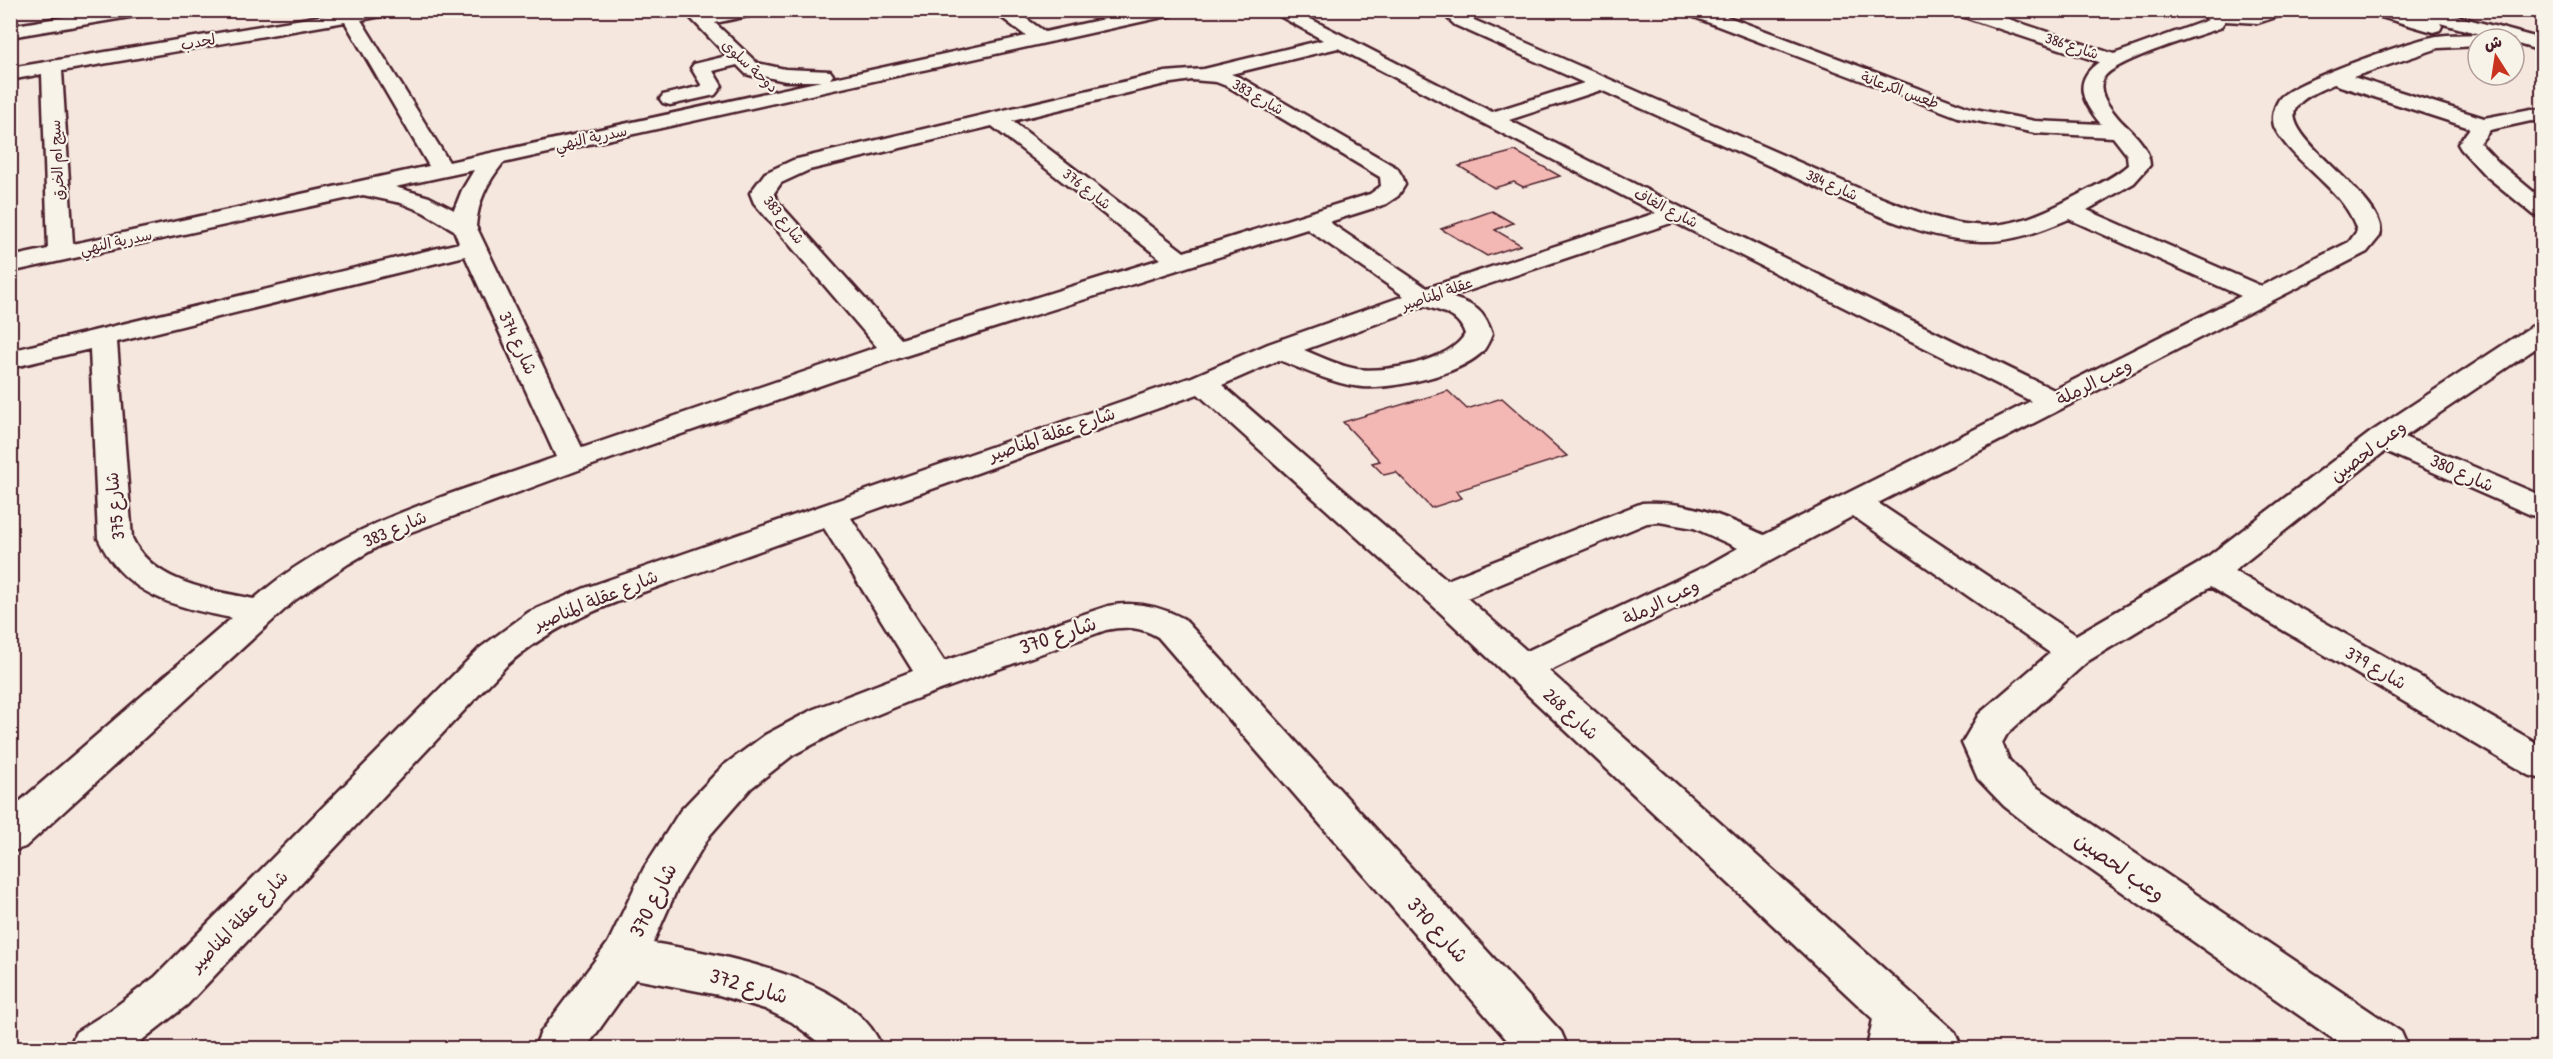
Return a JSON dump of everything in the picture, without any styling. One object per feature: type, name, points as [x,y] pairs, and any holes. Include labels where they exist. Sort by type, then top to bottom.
[{"type":"street","points":[[13,24],[46,10]]},
{"type":"street","points":[[13,24],[142,10]]},
{"type":"street","name":"لحدب","points":[[10,74],[386,10]]},
{"type":"street","points":[[697,15],[752,10]]},
{"type":"street","points":[[1001,10],[1036,35]]},
{"type":"street","points":[[647,104],[708,91],[712,86],[701,68],[745,62],[785,75],[825,74],[1036,35],[1121,10]]},
{"type":"street","name":"سدرية النهي","points":[[10,265],[782,96],[1036,35],[1172,10]]},
{"type":"street","name":"شارع الغاف","points":[[1278,10],[1676,214],[2056,402]]},
{"type":"street","name":"شارع 384","points":[[1453,10],[1452,14],[1461,21],[1866,200],[1943,229],[1982,236],[1996,236],[2032,226],[2070,211],[2123,179],[2139,166],[2138,153],[2117,131],[2096,102],[2092,84],[2097,70],[2114,60],[2214,24],[2217,20],[2210,13]]},
{"type":"street","name":"طعس الكرعانة","points":[[1692,10],[1973,116],[2035,127],[2117,131]]},
{"type":"street","name":"شارع 386","points":[[1961,10],[2114,60]]},
{"type":"street","points":[[2210,13],[2258,18],[2279,10]]},
{"type":"street","points":[[2377,10],[2542,45]]},
{"type":"street","name":"دوحة سلوى","points":[[697,15],[782,96]]},
{"type":"street","points":[[350,16],[443,170]]},
{"type":"street","points":[[2413,16],[2466,33]]},
{"type":"street","points":[[2413,16],[2429,29],[2437,42]]},
{"type":"street","name":"وعب الرملة","points":[[1522,669],[1718,574],[1764,548],[2358,247],[2367,238],[2369,231],[2364,215],[2293,139],[2283,122],[2283,114],[2289,101],[2308,89],[2333,78],[2437,42],[2466,41]]},
{"type":"street","points":[[1205,75],[1340,42]]},
{"type":"street","points":[[2526,50],[2542,55]]},
{"type":"street","name":"سيج ام الخرق","points":[[52,67],[61,254]]},
{"type":"street","name":"شارع 383","points":[[10,836],[261,612],[308,573],[365,540],[396,526],[573,461],[895,350],[1377,199],[1388,194],[1394,187],[1394,180],[1389,173],[1236,83],[1205,75],[1165,78],[801,165],[781,173],[764,188],[762,193],[766,203],[895,350]]},
{"type":"street","points":[[2333,78],[2483,125],[2531,115],[2542,116]]},
{"type":"street","points":[[1490,119],[1601,84]]},
{"type":"street","points":[[614,113],[628,130]]},
{"type":"street","name":"شارع 376","points":[[996,118],[1179,260]]},
{"type":"street","points":[[2483,125],[2469,144],[2492,170],[2542,210]]},
{"type":"street","points":[[468,236],[468,198],[474,185],[495,159]]},
{"type":"street","points":[[356,189],[416,199],[430,204],[468,236]]},
{"type":"street","points":[[2070,211],[2262,296]]},
{"type":"street","name":"عقلة المناصير","points":[[1202,383],[1278,350],[1426,297],[1676,214]]},
{"type":"street","points":[[1278,350],[1360,377],[1395,377],[1428,369],[1467,351],[1476,342],[1478,333],[1476,324],[1468,314],[1426,297],[1310,220]]},
{"type":"street","points":[[10,360],[103,339],[468,236]]},
{"type":"street","name":"شارع 374","points":[[468,236],[573,461]]},
{"type":"street","name":"وعب لحصين","points":[[2384,1048],[2018,795],[1992,768],[1982,743],[1993,724],[2075,652],[2210,572],[2382,438],[2542,332]]},
{"type":"street","name":"شارع 375","points":[[103,339],[115,538],[124,558],[142,574],[167,589],[261,612]]},
{"type":"street","name":"شارع عقلة المناصير","points":[[93,1048],[128,1025],[171,991],[493,657],[525,629],[562,610],[597,596],[1202,383]]},
{"type":"street","name":"شارع 268","points":[[1202,383],[1442,595],[1522,669],[1894,1029],[1938,1048]]},
{"type":"street","name":"شارع 380","points":[[2382,438],[2542,508]]},
{"type":"street","points":[[1856,503],[2075,652]]},
{"type":"street","points":[[1442,595],[1642,513],[1659,510],[1694,515],[1764,548]]},
{"type":"street","points":[[831,512],[936,678]]},
{"type":"street","name":"شارع 379","points":[[2210,572],[2542,764]]},
{"type":"street","name":"شارع 370","points":[[558,1048],[624,957],[659,881],[695,823],[737,777],[778,745],[828,718],[936,678],[1110,617],[1135,615],[1161,621],[1171,628],[1544,1048]]},
{"type":"street","name":"شارع 372","points":[[624,957],[767,987],[795,998],[821,1013],[858,1048]]},
{"type":"building","points":[[1515,151],[1560,176],[1523,187],[1514,182],[1494,188],[1459,166]]},
{"type":"building","points":[[1492,211],[1513,223],[1495,230],[1521,245],[1487,256],[1441,229]]},
{"type":"building","points":[[1448,391],[1467,409],[1502,398],[1567,456],[1456,491],[1462,498],[1431,508],[1396,472],[1384,475],[1372,463],[1380,461],[1343,422]]}]
